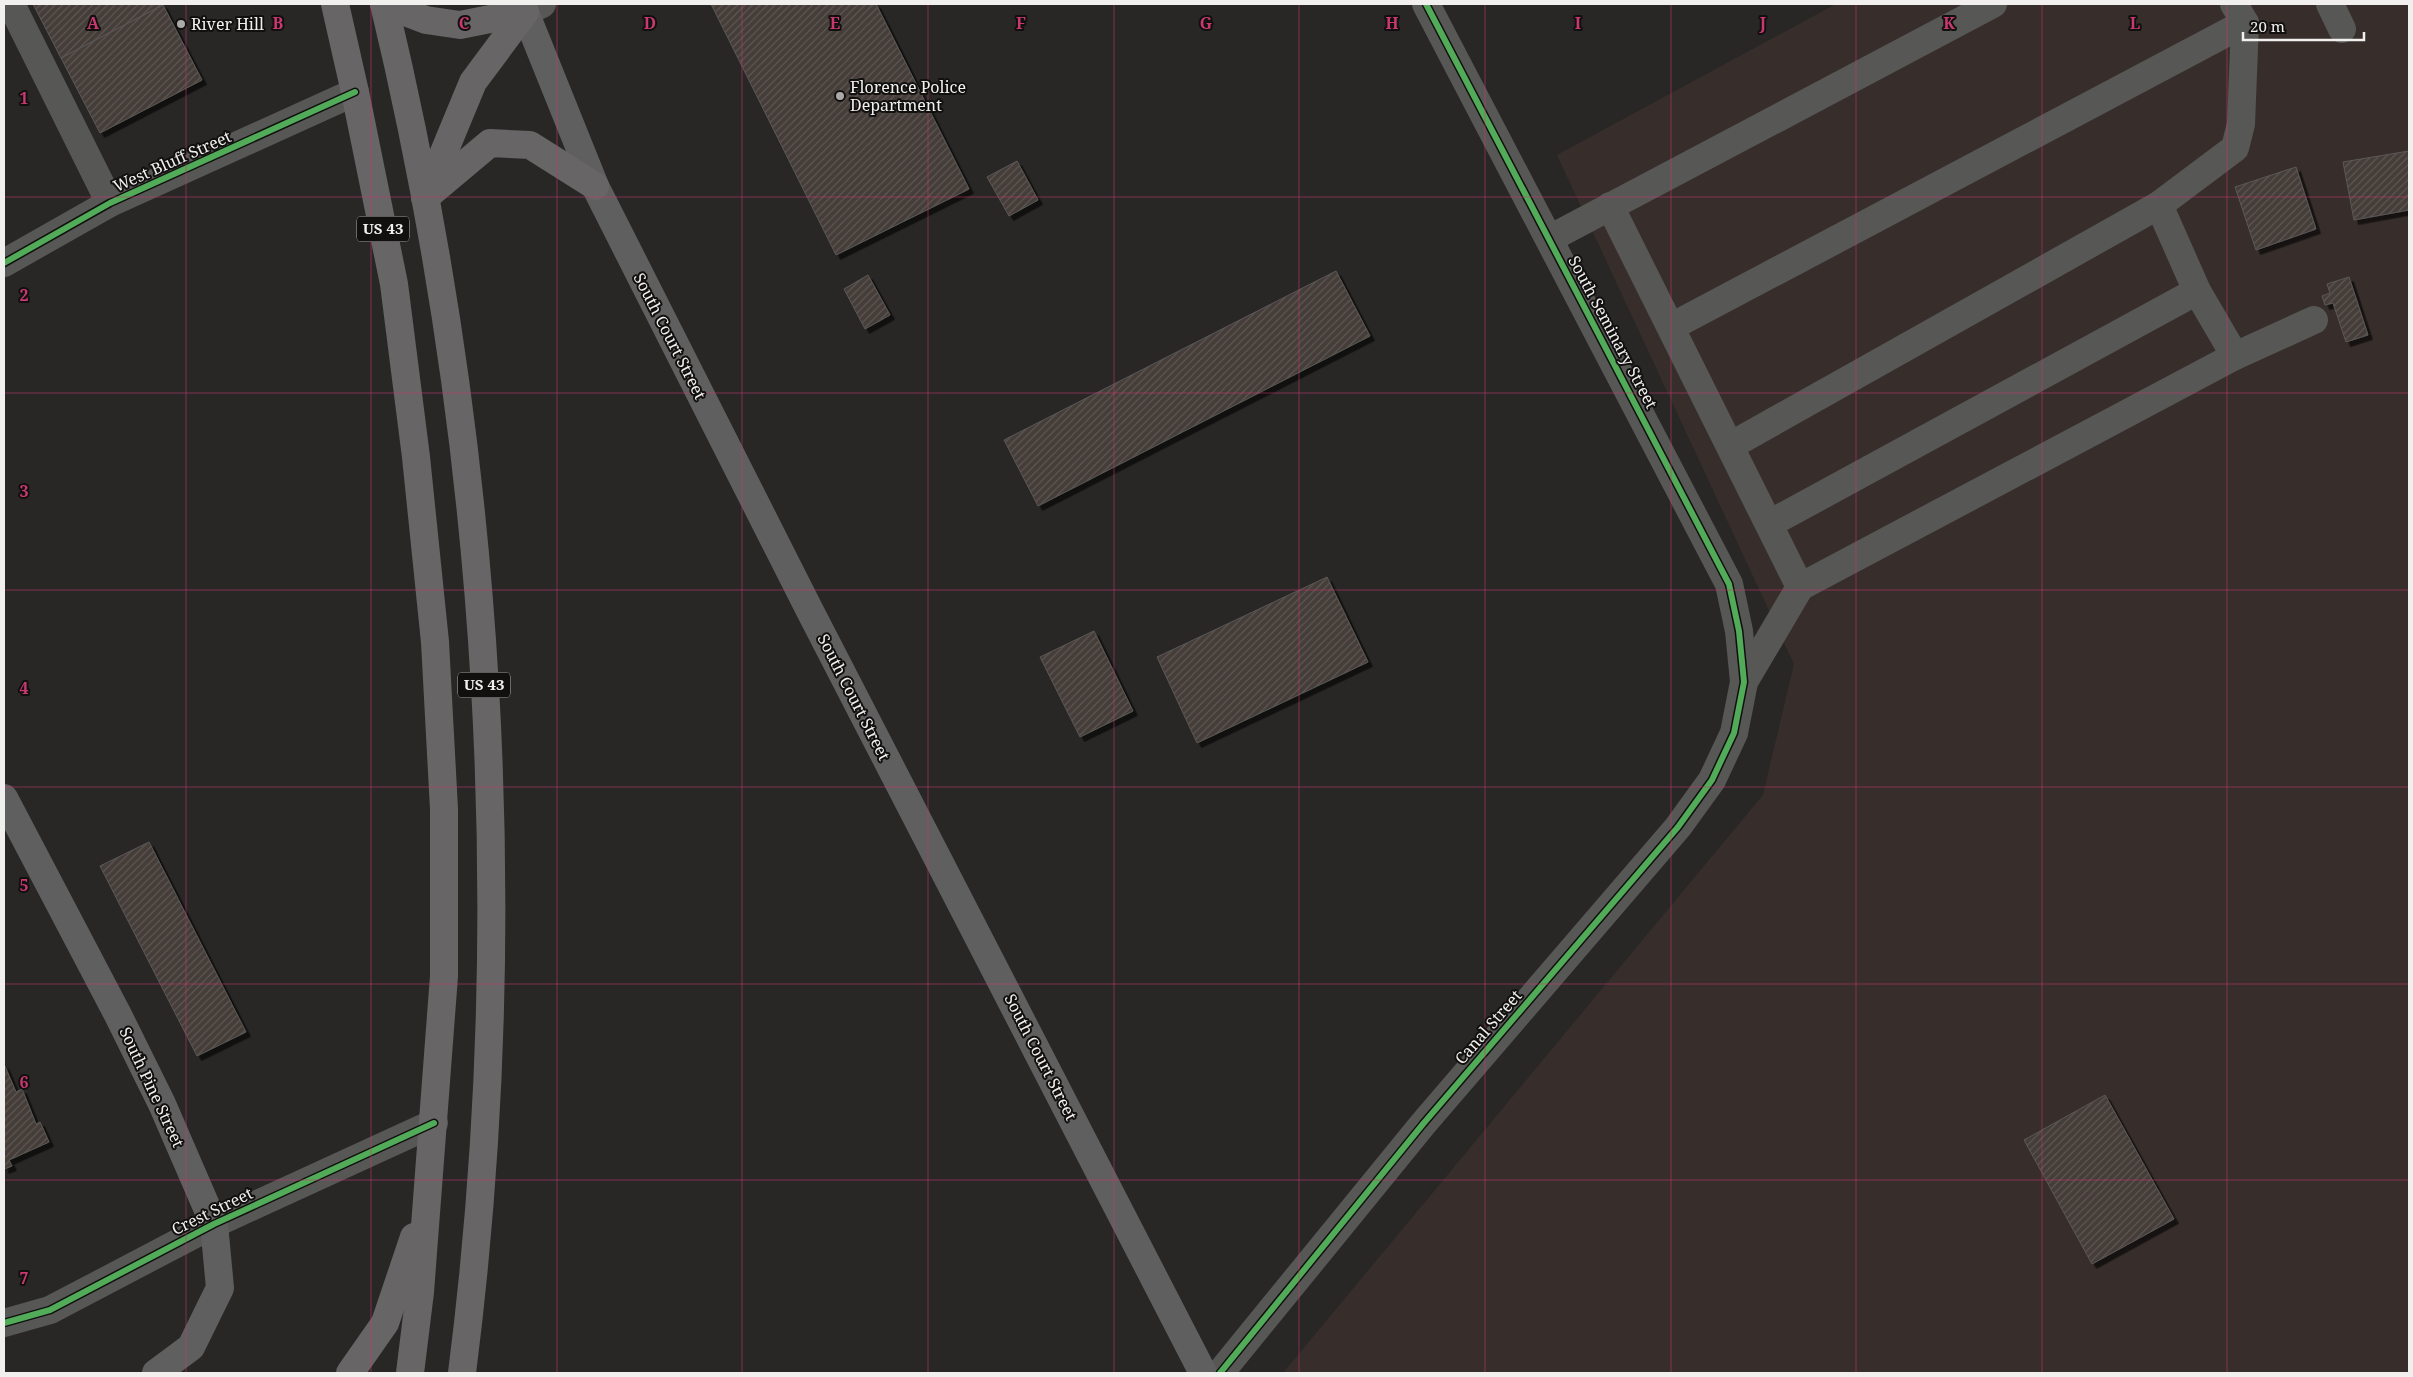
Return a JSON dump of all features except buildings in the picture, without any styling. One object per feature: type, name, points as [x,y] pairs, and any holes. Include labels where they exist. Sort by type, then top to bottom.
[{"type":"highway","name":"US 43","points":[[335,4],[394,284],[416,457],[435,642],[444,809],[444,976],[428,1198],[410,1373]]},
{"type":"highway","name":"US 43","points":[[384,4],[400,71],[425,198],[450,345],[468,491],[484,686],[490,834],[488,1058],[482,1177],[462,1373]]},
{"type":"highway","points":[[384,4],[426,20],[460,25],[534,8]]},
{"type":"highway","points":[[425,198],[474,82],[534,8]]},
{"type":"highway","points":[[425,198],[490,144],[530,145],[595,186]]},
{"type":"highway","points":[[350,1373],[385,1322],[428,1198]]},
{"type":"main road","name":"South Court Street","points":[[534,8],[595,186],[809,609],[1203,1373]]},
{"type":"main road","name":"South Pine Street","points":[[4,798],[140,1059],[162,1104],[214,1224],[220,1288],[191,1347],[156,1373]]},
{"type":"street","points":[[11,4],[110,203]]},
{"type":"street","name":"South Seminary Street","points":[[1426,4],[1729,584],[1739,631],[1744,682]]},
{"type":"street","points":[[1549,239],[1993,4]]},
{"type":"street","points":[[2330,4],[2342,29]]},
{"type":"street","points":[[1670,327],[2240,14],[2241,124],[2235,148],[2159,205],[1730,446]]},
{"type":"street","name":"West Bluff Street","points":[[4,263],[110,203],[291,123],[355,92]]},
{"type":"street","points":[[2159,205],[2197,291],[2235,356]]},
{"type":"street","points":[[1610,206],[1800,587]]},
{"type":"street","points":[[1769,524],[2197,291]]},
{"type":"street","points":[[1744,682],[1800,587],[2235,356],[2314,320]]},
{"type":"street","name":"Canal Street","points":[[1220,1373],[1423,1124],[1678,827],[1712,780],[1734,733],[1744,682]]},
{"type":"street","name":"Crest Street","points":[[4,1323],[50,1310],[214,1224],[434,1123]]},
{"type":"shaded area","points":[[1836,4],[2409,4],[2409,1373],[1283,1373],[1763,795],[1794,664],[1557,155]]},
{"type":"cycle path","points":[[1220,1373],[1423,1124],[1678,827],[1712,780],[1734,733],[1744,682],[1739,631],[1729,584],[1426,4]]},
{"type":"cycle path","points":[[4,263],[110,203],[355,92]]},
{"type":"cycle path","points":[[4,1323],[50,1310],[214,1224],[434,1123]]},
{"type":"place","name":"River Hill","points":[[181,24]]},
{"type":"place","name":"Florence Police Department","points":[[840,96]]}]
